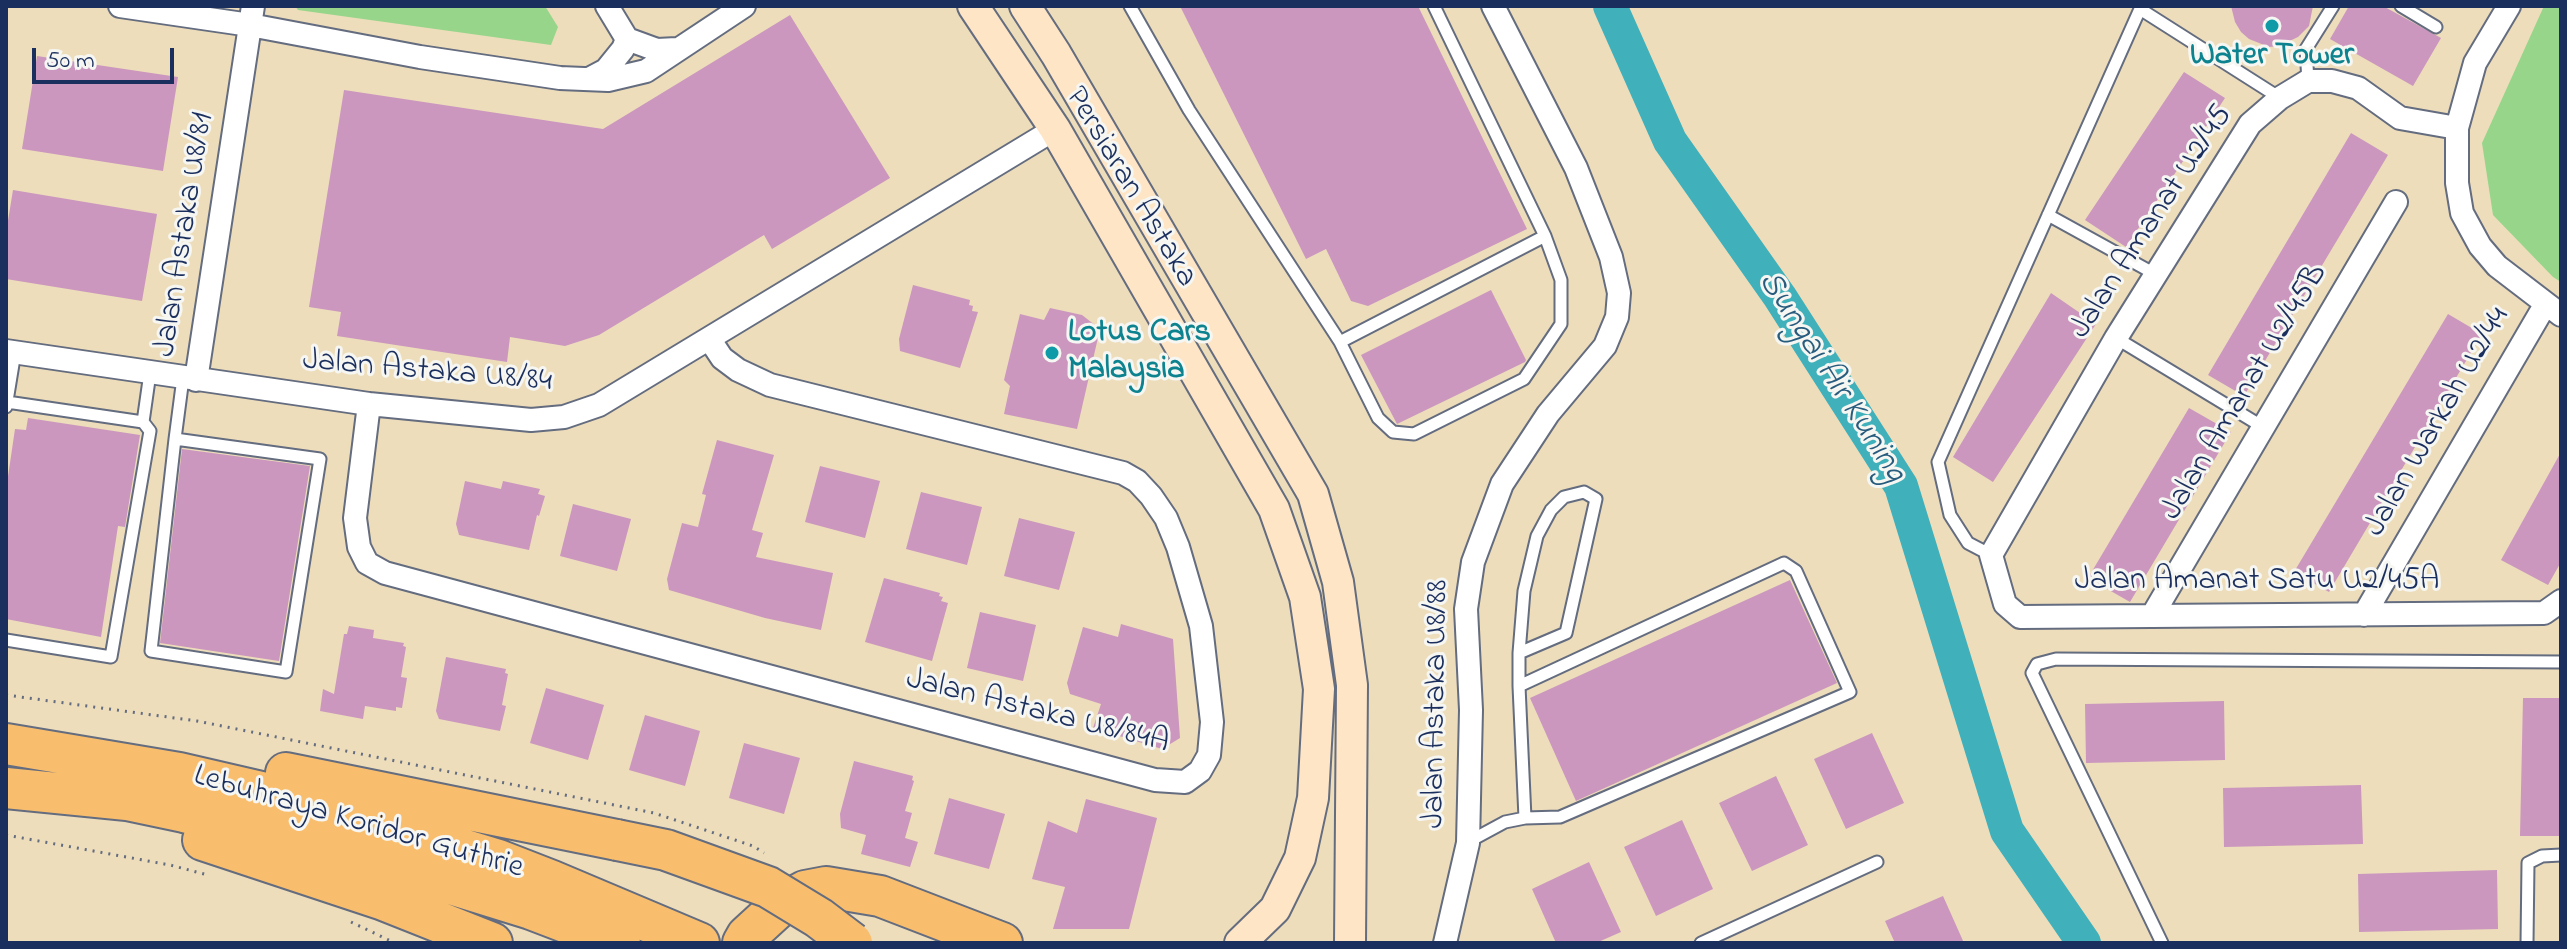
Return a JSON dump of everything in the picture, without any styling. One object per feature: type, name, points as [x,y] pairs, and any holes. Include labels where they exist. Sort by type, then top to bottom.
[{"type":"highway","name":"Lebuhraya Koridor Guthrie","points":[[6,744],[174,772],[287,798],[498,860],[542,895],[620,943]]},
{"type":"highway","points":[[174,772],[277,772],[666,850],[768,887],[819,918],[852,943]]},
{"type":"highway","name":"Lebuhraya Koridor Guthrie","points":[[6,788],[127,800],[184,812],[542,895],[699,943]]},
{"type":"highway","points":[[127,800],[175,828],[221,847],[381,899],[492,943]]},
{"type":"highway","points":[[743,943],[783,903],[805,891],[826,887],[880,896],[1002,943]]},
{"type":"main road","name":"Persiaran Astaka","points":[[973,6],[1055,129],[1274,509],[1305,597],[1319,689],[1313,798],[1300,858],[1275,909],[1240,943]]},
{"type":"main road","name":"Persiaran Astaka","points":[[1025,6],[1313,494],[1338,582],[1352,685],[1350,943]]},
{"type":"main road","points":[[1055,129],[1056,54]]},
{"type":"street","points":[[120,6],[252,16],[420,57],[560,78],[589,79],[618,79],[646,71],[738,8]]},
{"type":"street","points":[[607,6],[627,39],[657,50],[677,49]]},
{"type":"street","name":"Jalan Astaka U8/88","points":[[1445,943],[1468,843],[1471,710],[1466,609],[1473,562],[1502,484],[1548,414],[1605,346],[1617,317],[1619,293],[1611,257],[1576,168],[1493,6]]},
{"type":"street","points":[[2509,6],[2475,63],[2457,128],[2457,183],[2462,213],[2480,246],[2497,266],[2553,310]]},
{"type":"street","name":"Jalan Astaka U8/81","points":[[190,379],[252,16]]},
{"type":"street","points":[[589,79],[606,70],[627,39]]},
{"type":"street","points":[[2308,81],[2332,81],[2358,88],[2400,118],[2457,128]]},
{"type":"street","name":"Jalan Amanat U2/45","points":[[1991,555],[2116,338],[2250,124],[2280,98],[2308,81]]},
{"type":"street","name":"Jalan Astaka U8/84","points":[[11,352],[369,404],[531,420],[564,417],[599,405],[710,340],[1055,129]]},
{"type":"street","name":"Jalan Amanat U2/45B","points":[[2152,616],[2396,202]]},
{"type":"street","name":"Jalan Warkah U2/44","points":[[2364,615],[2553,310]]},
{"type":"street","name":"Jalan Astaka U8/84A","points":[[369,404],[355,518],[359,547],[367,563],[385,573],[1155,780],[1185,782],[1200,771],[1209,755],[1212,722],[1201,626],[1178,547],[1166,518],[1137,481],[1123,473],[770,385],[738,370],[722,358],[710,340]]},
{"type":"street","name":"Jalan Amanat Satu U2/45A","points":[[1991,555],[2005,604],[2020,617],[2544,613],[2561,601]]},
{"type":"lane","points":[[1130,6],[1189,110],[1340,342],[1378,418],[1393,432],[1414,434],[1524,379],[1561,324],[1561,280],[1545,236],[1434,6]]},
{"type":"lane","points":[[2308,81],[2306,49],[2333,6]]},
{"type":"lane","points":[[2401,6],[2436,27]]},
{"type":"lane","points":[[1991,555],[1968,543],[1950,515],[1938,462],[2140,9],[2280,98]]},
{"type":"lane","points":[[2048,215],[2155,274]]},
{"type":"lane","points":[[1340,342],[1545,236]]},
{"type":"lane","points":[[2116,338],[2263,427]]},
{"type":"lane","points":[[6,408],[11,352]]},
{"type":"lane","points":[[143,422],[150,373]]},
{"type":"lane","points":[[175,439],[320,459],[286,672],[151,651],[175,439],[190,379]]},
{"type":"lane","points":[[6,640],[111,657],[150,431],[143,422],[7,402]]},
{"type":"lane","points":[[1519,653],[1566,633],[1596,499],[1584,492],[1564,497],[1551,510],[1537,536],[1524,591],[1519,653],[1519,686],[1525,818]]},
{"type":"lane","points":[[1468,843],[1505,822],[1560,817],[1850,692],[1796,571],[1784,563],[1519,686]]},
{"type":"lane","points":[[2162,943],[2032,673],[2037,664],[2056,659],[2561,662]]},
{"type":"lane","points":[[2527,943],[2528,863],[2542,856],[2561,855]]},
{"type":"lane","points":[[1701,943],[1877,862]]},
{"type":"path","points":[[6,835],[215,876]]},
{"type":"path","points":[[344,918],[395,943]]},
{"type":"green space","points":[[295,6],[545,6],[558,27],[551,45],[298,10]]},
{"type":"green space","points":[[2544,6],[2561,6],[2561,282],[2493,215],[2482,143]]},
{"type":"building","points":[[1180,6],[1418,6],[1527,229],[1368,306],[1351,301],[1326,249],[1306,259]]},
{"type":"building","name":"Water Tower","points":[[2231,6],[2313,6],[2309,26],[2298,37],[2269,47],[2241,32]]},
{"type":"building","points":[[2349,6],[2383,6],[2441,38],[2413,86],[2330,39]]},
{"type":"building","points":[[790,15],[890,178],[772,249],[764,235],[599,335],[565,346],[510,337],[507,362],[337,336],[341,312],[309,307],[344,90],[603,129]]},
{"type":"building","points":[[37,56],[178,77],[163,171],[22,149]]},
{"type":"building","points":[[2184,72],[2225,98],[2126,247],[2085,220]]},
{"type":"building","points":[[2351,133],[2388,155],[2244,396],[2208,375]]},
{"type":"building","points":[[13,190],[157,214],[142,301],[6,279],[6,233]]},
{"type":"building","points":[[913,285],[970,300],[972,311],[978,312],[960,368],[900,351],[899,339]]},
{"type":"building","points":[[1491,290],[1525,362],[1397,424],[1361,355]]},
{"type":"building","points":[[2051,293],[2096,324],[1993,482],[1953,457]]},
{"type":"building","name":"Lotus Cars Malaysia","points":[[1050,308],[1082,315],[1100,329],[1077,429],[1004,414],[1010,386],[1004,380],[1020,314],[1044,320]]},
{"type":"building","points":[[2448,314],[2482,334],[2329,592],[2294,572]]},
{"type":"building","points":[[2189,408],[2231,432],[2130,602],[2088,578]]},
{"type":"building","points":[[28,418],[140,435],[125,527],[118,526],[101,637],[6,619],[6,490],[15,429],[26,430]]},
{"type":"building","points":[[717,440],[774,455],[752,530],[763,533],[756,557],[833,573],[821,630],[765,618],[669,590],[667,579],[682,523],[698,527],[706,495],[702,494]]},
{"type":"building","points":[[182,449],[310,466],[279,661],[160,643]]},
{"type":"building","points":[[2561,452],[2561,562],[2548,585],[2501,560]]},
{"type":"building","points":[[820,466],[880,481],[865,538],[805,522]]},
{"type":"building","points":[[465,481],[501,489],[503,481],[540,489],[538,494],[545,496],[529,550],[459,535],[456,524]]},
{"type":"building","points":[[921,492],[982,507],[967,565],[906,549]]},
{"type":"building","points":[[573,504],[631,519],[617,571],[560,556]]},
{"type":"building","points":[[1019,518],[1075,532],[1059,590],[1004,576]]},
{"type":"building","points":[[884,578],[940,593],[939,596],[943,597],[941,601],[948,603],[932,661],[865,642]]},
{"type":"building","points":[[1790,580],[1837,683],[1576,801],[1530,698]]},
{"type":"building","points":[[980,612],[1036,625],[1023,681],[967,668]]},
{"type":"building","points":[[1121,624],[1173,639],[1180,738],[1162,749],[1093,728],[1101,704],[1070,694],[1067,683],[1083,627],[1118,637]]},
{"type":"building","points":[[349,626],[374,630],[373,638],[404,643],[401,677],[407,678],[402,708],[396,707],[396,711],[365,706],[363,719],[320,711],[323,689],[334,694],[344,634],[347,634]]},
{"type":"building","points":[[446,657],[506,669],[505,673],[508,674],[502,705],[506,706],[500,731],[439,719],[436,711]]},
{"type":"building","points":[[546,688],[604,705],[588,760],[530,743]]},
{"type":"building","points":[[2523,698],[2561,698],[2561,836],[2520,836]]},
{"type":"building","points":[[2224,701],[2225,760],[2086,763],[2085,704]]},
{"type":"building","points":[[645,715],[700,731],[685,786],[629,770]]},
{"type":"building","points":[[1872,733],[1904,803],[1846,829],[1814,759]]},
{"type":"building","points":[[744,743],[800,758],[784,814],[729,798]]},
{"type":"building","points":[[854,761],[913,776],[905,811],[912,813],[905,838],[918,842],[910,867],[861,854],[866,835],[841,828],[840,814]]},
{"type":"building","points":[[1776,776],[1808,845],[1752,871],[1719,803]]},
{"type":"building","points":[[2361,785],[2363,844],[2224,847],[2223,788]]},
{"type":"building","points":[[949,798],[1005,814],[989,869],[934,854]]},
{"type":"building","points":[[1086,799],[1157,818],[1129,929],[1053,929],[1065,887],[1032,879],[1048,821],[1077,833]]},
{"type":"building","points":[[1682,820],[1713,889],[1656,916],[1624,847]]},
{"type":"building","points":[[1589,862],[1621,932],[1596,943],[1556,943],[1532,889]]},
{"type":"building","points":[[2497,870],[2498,929],[2359,932],[2358,874]]},
{"type":"building","points":[[1943,896],[1964,943],[1895,943],[1885,921]]},
{"type":"waterway","name":"Sungai Air Kuning","points":[[1610,6],[1670,141],[1780,297],[1901,486],[2007,831],[2084,943]]},
{"type":"place","name":"Water Tower","points":[[2272,26]]},
{"type":"place","name":"Lotus Cars Malaysia","points":[[1052,353]]}]
